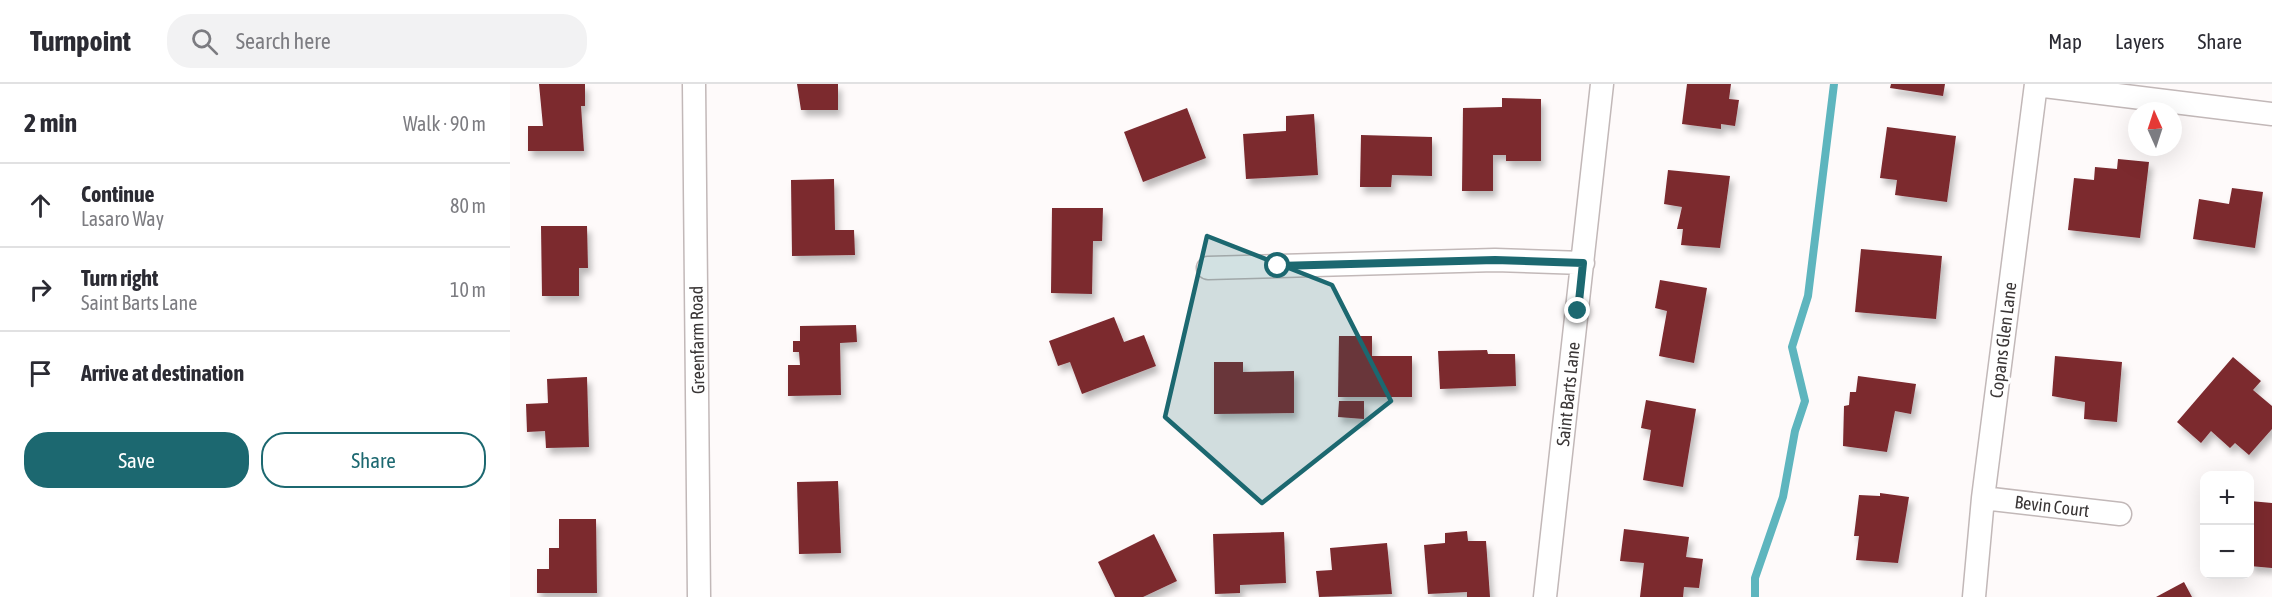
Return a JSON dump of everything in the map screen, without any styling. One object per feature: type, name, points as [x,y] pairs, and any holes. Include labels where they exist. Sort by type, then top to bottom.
[{"type":"street","name":"Greenfarm Road","points":[[694,84],[699,597]]},
{"type":"street","name":"Saint Barts Lane","points":[[1545,597],[1602,84]]},
{"type":"street","points":[[2036,85],[2272,114]]},
{"type":"street","name":"Copans Glen Lane","points":[[1974,597],[1983,498],[2036,85]]},
{"type":"street","points":[[1208,268],[1495,260],[1583,263]]},
{"type":"street","name":"Bevin Court","points":[[1983,498],[2120,514]]},
{"type":"highlighted area","points":[[1207,236],[1332,285],[1391,401],[1262,503],[1165,417]]},
{"type":"building","points":[[539,84],[585,84],[585,106],[581,106],[584,151],[528,151],[528,126],[543,126]]},
{"type":"building","points":[[797,84],[838,84],[838,110],[801,110]]},
{"type":"building","points":[[1687,84],[1731,84],[1729,99],[1739,100],[1735,126],[1721,124],[1721,129],[1682,124]]},
{"type":"building","points":[[1891,84],[1945,84],[1943,96],[1890,88]]},
{"type":"building","points":[[1502,98],[1541,99],[1541,161],[1506,161],[1506,155],[1493,155],[1493,191],[1462,191],[1463,108],[1502,107]]},
{"type":"building","points":[[1187,108],[1206,158],[1143,182],[1124,132]]},
{"type":"building","points":[[1314,114],[1318,175],[1246,179],[1243,134],[1286,131],[1286,116]]},
{"type":"building","points":[[1887,127],[1956,136],[1947,202],[1895,195],[1897,180],[1880,178]]},
{"type":"building","points":[[1361,135],[1432,137],[1432,176],[1392,175],[1391,187],[1360,187]]},
{"type":"building","points":[[2118,159],[2149,162],[2140,238],[2068,230],[2074,178],[2094,180],[2095,167],[2117,169]]},
{"type":"building","points":[[1668,170],[1730,176],[1720,248],[1681,245],[1683,229],[1677,229],[1682,207],[1664,204]]},
{"type":"building","points":[[834,179],[835,230],[854,230],[855,255],[792,256],[791,180]]},
{"type":"building","points":[[2232,188],[2263,192],[2255,248],[2193,239],[2199,199],[2229,204]]},
{"type":"building","points":[[1052,208],[1103,208],[1102,241],[1093,241],[1092,294],[1051,293]]},
{"type":"building","points":[[541,226],[587,226],[588,268],[579,268],[579,296],[542,296]]},
{"type":"building","points":[[1861,249],[1942,256],[1936,319],[1855,312]]},
{"type":"building","points":[[1660,280],[1707,288],[1694,363],[1659,356],[1667,311],[1655,308]]},
{"type":"building","points":[[1114,317],[1124,342],[1144,335],[1156,366],[1082,394],[1070,362],[1058,366],[1049,341]]},
{"type":"building","points":[[856,325],[857,342],[840,343],[841,395],[788,396],[788,365],[800,365],[799,352],[793,352],[793,341],[800,341],[800,326]]},
{"type":"building","points":[[1339,336],[1372,336],[1372,356],[1412,356],[1412,397],[1338,397]]},
{"type":"building","points":[[1487,350],[1488,354],[1515,354],[1516,386],[1440,389],[1438,351]]},
{"type":"building","points":[[2055,356],[2122,362],[2117,422],[2084,419],[2085,402],[2052,396]]},
{"type":"building","points":[[2233,357],[2261,381],[2253,390],[2272,406],[2272,429],[2249,455],[2235,443],[2230,448],[2211,431],[2201,443],[2177,422]]},
{"type":"building","points":[[1214,362],[1243,362],[1243,372],[1294,371],[1294,413],[1214,414]]},
{"type":"building","points":[[1858,376],[1916,384],[1911,414],[1895,411],[1887,452],[1843,446],[1844,406],[1849,405],[1850,392],[1856,392]]},
{"type":"building","points":[[587,377],[589,447],[546,448],[545,431],[527,432],[526,404],[548,403],[547,379]]},
{"type":"building","points":[[1646,400],[1696,409],[1683,487],[1643,480],[1651,430],[1641,428]]},
{"type":"building","points":[[1339,401],[1364,401],[1364,419],[1338,417]]},
{"type":"building","points":[[838,481],[841,553],[799,554],[797,482]]},
{"type":"building","points":[[1880,493],[1909,497],[1898,563],[1856,560],[1859,536],[1854,536],[1859,495],[1880,496]]},
{"type":"building","points":[[2254,501],[2272,503],[2272,568],[2254,566]]},
{"type":"building","points":[[559,519],[596,519],[597,593],[537,593],[537,569],[549,569],[549,548],[559,548]]},
{"type":"building","points":[[1624,529],[1689,537],[1686,557],[1703,559],[1699,588],[1684,587],[1683,597],[1640,597],[1644,563],[1620,561]]},
{"type":"building","points":[[1467,531],[1468,541],[1486,541],[1490,597],[1467,597],[1467,592],[1428,594],[1424,545],[1445,543],[1445,533]]},
{"type":"building","points":[[1284,532],[1286,583],[1240,585],[1240,593],[1215,594],[1213,534]]},
{"type":"building","points":[[1154,534],[1177,581],[1143,597],[1115,597],[1098,562]]},
{"type":"building","points":[[1387,543],[1392,594],[1319,597],[1316,571],[1332,570],[1330,548]]},
{"type":"building","points":[[2184,582],[2192,597],[2156,597]]},
{"type":"waterway","points":[[1755,597],[1755,578],[1783,497],[1795,431],[1805,401],[1792,347],[1808,296],[1834,84]]},
{"type":"route","points":[[1278,266],[1495,260],[1583,263],[1578,311]]}]
